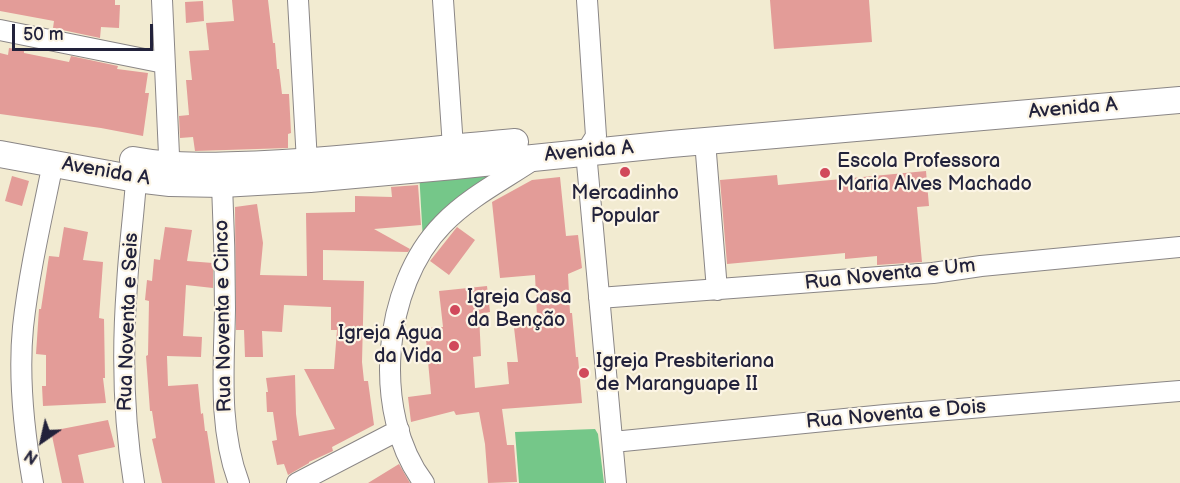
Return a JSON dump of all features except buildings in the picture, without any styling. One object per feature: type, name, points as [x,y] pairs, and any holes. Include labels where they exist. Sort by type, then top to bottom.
[{"type":"main road","name":"Avenida A","points":[[0,154],[53,163],[170,174],[222,184],[310,179],[453,157],[1180,83]]},
{"type":"main road","name":"Avenida A","points":[[170,174],[223,166],[538,156],[591,144],[705,141],[1180,100]]},
{"type":"main road","name":"Avenida A","points":[[0,136],[137,170]]},
{"type":"street","points":[[162,0],[170,174]]},
{"type":"street","points":[[298,0],[307,162]]},
{"type":"street","points":[[443,0],[453,157]]},
{"type":"street","points":[[586,0],[599,298],[616,483]]},
{"type":"street","points":[[0,30],[164,63]]},
{"type":"street","points":[[705,141],[717,290]]},
{"type":"street","points":[[424,483],[408,453],[392,405],[389,361],[394,320],[402,294],[428,242],[442,225],[458,210],[538,156]]},
{"type":"street","points":[[33,483],[25,437],[22,384],[23,328],[32,263],[53,163]]},
{"type":"street","name":"Rua Noventa e Seis","points":[[134,483],[128,447],[123,380],[126,286],[137,170]]},
{"type":"street","name":"Rua Noventa e Cinco","points":[[222,184],[225,270],[223,410],[233,468],[238,483]]},
{"type":"street","name":"Rua Noventa e Um","points":[[599,298],[933,273],[981,266],[1180,247]]},
{"type":"street","name":"Rua Noventa e Dois","points":[[613,442],[885,415],[1180,391]]},
{"type":"street","points":[[297,483],[399,430]]},
{"type":"green space","points":[[534,158],[423,241],[419,171]]},
{"type":"green space","points":[[595,429],[598,434],[604,483],[519,483],[515,432]]},
{"type":"place","name":"Mercadinho Popular","points":[[625,172]]},
{"type":"place","name":"Escola Professora Maria Alves Machado","points":[[825,173]]},
{"type":"place","name":"Igreja Casa da Benção","points":[[455,310]]},
{"type":"place","name":"Igreja Água da Vida","points":[[454,346]]},
{"type":"place","name":"Igreja Presbiteriana de Maranguape II","points":[[584,373]]}]
